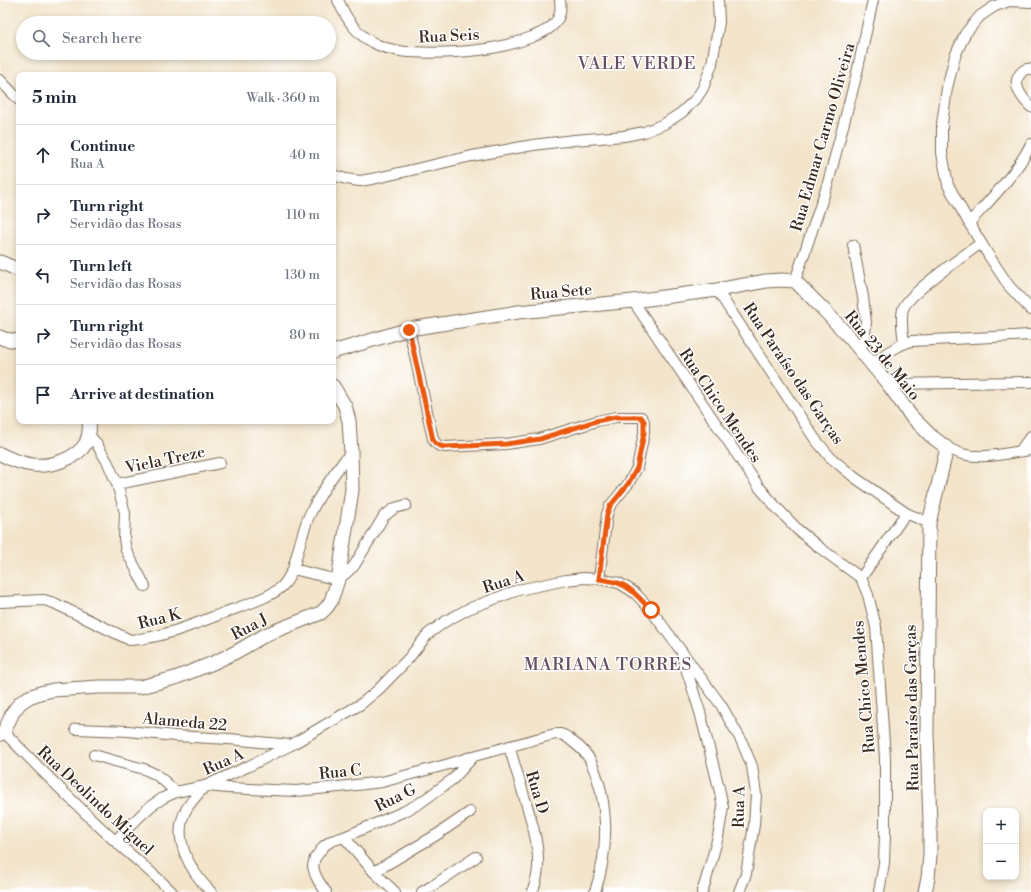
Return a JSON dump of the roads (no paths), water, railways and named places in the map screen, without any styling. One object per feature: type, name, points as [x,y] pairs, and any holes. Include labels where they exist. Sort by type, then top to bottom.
[{"type":"street","name":"Rua Seis","points":[[338,0],[342,10],[352,26],[362,36],[378,45],[407,52],[462,52],[482,50],[526,39],[544,32],[556,22],[560,14],[560,0]]},
{"type":"street","points":[[336,176],[360,181],[472,156],[574,140],[624,136],[644,132],[664,124],[681,113],[696,99],[703,88],[712,64],[719,22],[718,0]]},
{"type":"street","name":"Rua Edmar Carmo Oliveira","points":[[796,281],[828,183],[856,77],[873,0]]},
{"type":"street","points":[[1031,2],[1009,1],[995,6],[980,16],[965,34],[956,56],[947,88],[942,124],[942,153],[948,185],[968,223],[1009,286],[1031,310]]},
{"type":"street","points":[[1031,68],[1025,69],[1017,79],[1017,84],[1022,97],[1031,107]]},
{"type":"street","points":[[0,80],[16,97]]},
{"type":"street","points":[[968,223],[996,194],[1012,174],[1031,144]]},
{"type":"street","points":[[904,343],[902,322],[903,309],[908,300],[937,275],[981,243]]},
{"type":"street","points":[[853,245],[863,297],[866,322],[865,336],[860,350]]},
{"type":"street","points":[[0,262],[16,269]]},
{"type":"street","name":"Rua Sete","points":[[336,348],[409,330],[518,312],[633,301],[717,290],[766,281],[796,281]]},
{"type":"street","name":"Rua 23 de Maio","points":[[796,281],[860,350],[888,384],[911,416],[931,436],[948,448]]},
{"type":"street","name":"Rua Paraíso das Garças","points":[[717,290],[815,439],[830,457],[854,477],[906,513],[929,523]]},
{"type":"street","name":"Rua Chico Mendes","points":[[633,301],[759,487],[798,530],[861,578],[868,595],[876,627],[885,758],[886,834],[884,863],[879,892]]},
{"type":"street","points":[[409,330],[433,440],[435,444],[439,446],[445,447],[513,443],[540,439],[596,421],[616,417],[638,416],[643,419],[644,433],[637,468],[628,484],[610,506],[607,514],[599,579]]},
{"type":"street","points":[[871,364],[895,348],[912,341],[1031,335]]},
{"type":"street","points":[[0,337],[16,341]]},
{"type":"street","points":[[888,384],[1031,382]]},
{"type":"street","name":"Rua J","points":[[2,734],[13,712],[20,703],[28,697],[40,692],[99,687],[140,687],[175,678],[213,663],[267,634],[321,613],[327,607],[331,601],[338,580],[352,490],[349,421],[345,406],[336,391]]},
{"type":"street","points":[[0,454],[22,463],[33,465],[46,465],[59,462],[79,451],[86,443],[89,427]]},
{"type":"street","points":[[89,427],[117,484],[125,513],[124,539],[126,550],[145,586]]},
{"type":"street","points":[[1020,451],[1031,436]]},
{"type":"street","points":[[948,448],[962,454],[979,456],[1031,450]]},
{"type":"street","name":"Rua Paraíso das Garças","points":[[924,892],[928,878],[930,855],[926,733],[929,523],[948,448]]},
{"type":"street","name":"Rua K","points":[[0,602],[44,600],[54,603],[130,640],[168,633],[273,593],[285,584],[293,569],[309,518],[319,497],[330,479],[351,452]]},
{"type":"street","name":"Viela Treze","points":[[117,484],[220,463]]},
{"type":"street","points":[[293,569],[338,580],[354,566],[384,516],[395,508],[406,505]]},
{"type":"street","points":[[861,578],[906,513]]},
{"type":"street","name":"Rua A","points":[[116,841],[140,816],[163,798],[176,792],[205,786],[249,766],[362,704],[408,659],[428,634],[446,621],[468,609],[518,590],[566,580],[584,578],[599,579],[619,583],[636,594],[651,610],[721,705],[752,766],[756,794],[754,825],[746,874],[739,892]]},
{"type":"street","points":[[678,646],[700,712],[723,807],[718,837],[702,892]]},
{"type":"street","name":"Alameda 22","points":[[76,729],[128,731],[175,736],[291,744]]},
{"type":"street","name":"Rua Deolindo Miguel","points":[[2,734],[172,892]]},
{"type":"street","points":[[474,756],[551,735],[561,734],[579,746],[589,759],[596,776],[602,798],[605,822],[603,856],[595,892]]},
{"type":"street","name":"Rua D","points":[[508,746],[531,821],[536,843],[539,867],[534,888]]},
{"type":"street","points":[[94,755],[144,768],[155,774],[176,792]]},
{"type":"street","name":"Rua C","points":[[205,786],[296,791],[339,787],[382,782],[474,756]]},
{"type":"street","name":"Rua G","points":[[326,892],[315,874],[314,866],[315,858],[324,846],[331,841],[405,811],[420,803],[453,779],[474,756]]},
{"type":"street","points":[[205,786],[187,808],[181,822],[181,837],[183,850],[194,871],[211,892]]},
{"type":"street","points":[[374,872],[438,834],[470,812]]},
{"type":"street","points":[[344,837],[374,872],[396,892]]},
{"type":"street","points":[[422,892],[476,857]]},
{"type":"district","name":"VALE VERDE","points":[[637,63]]},
{"type":"district","name":"MARIANA TORRES","points":[[608,664]]}]
